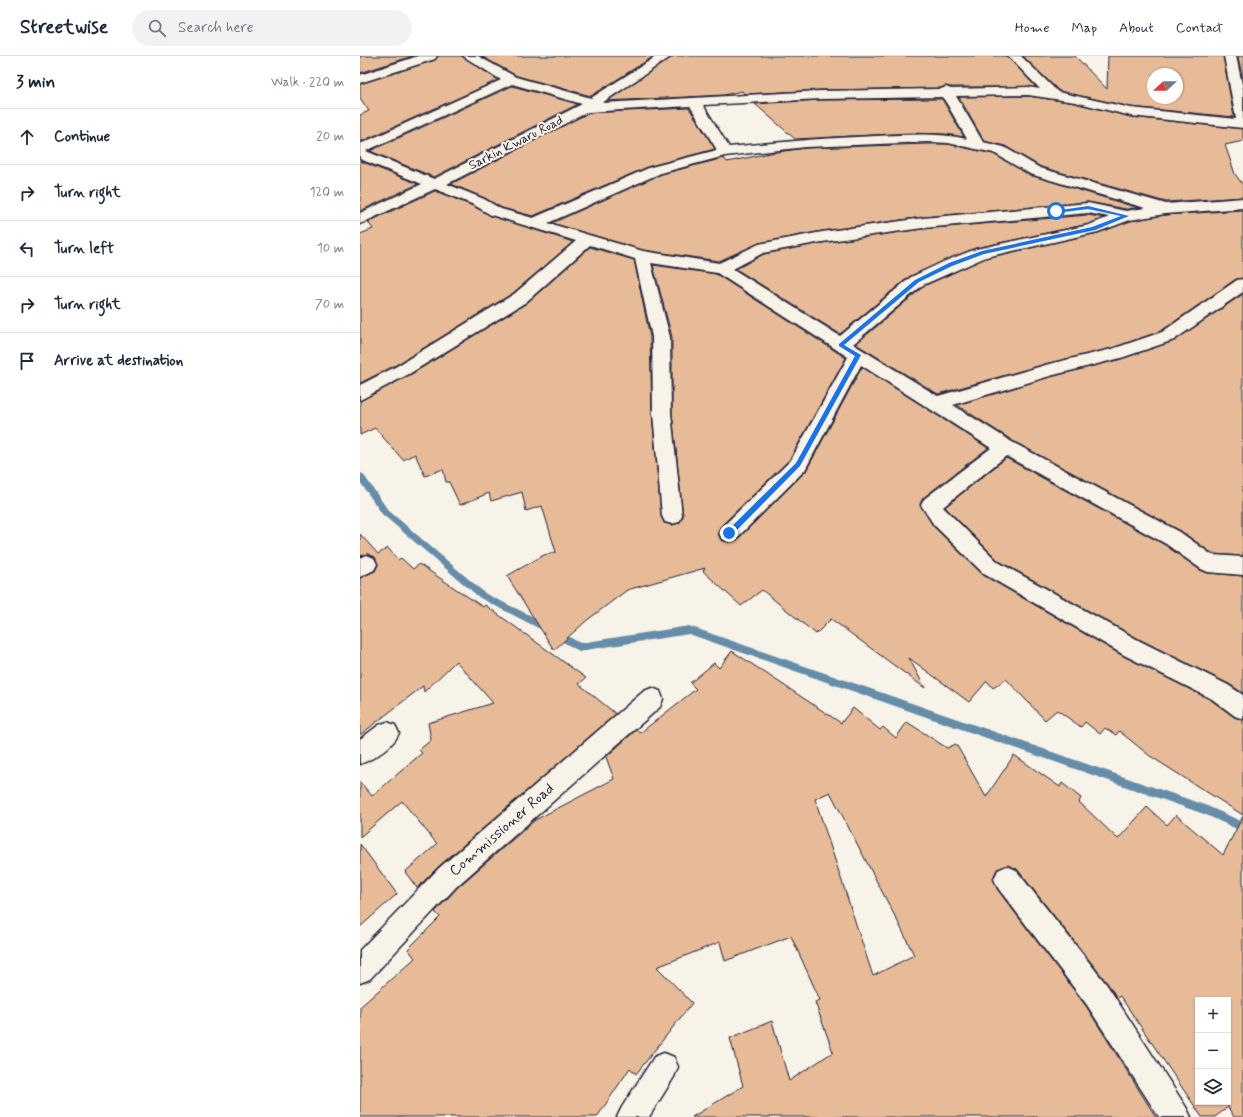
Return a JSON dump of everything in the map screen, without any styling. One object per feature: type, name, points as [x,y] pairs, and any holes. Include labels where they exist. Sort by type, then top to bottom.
[{"type":"street","points":[[360,79],[431,56]]},
{"type":"street","points":[[469,56],[511,80],[589,105],[946,91],[1028,91],[1075,98],[1131,112],[1243,123],[1230,56]]},
{"type":"street","points":[[1014,56],[1054,95]]},
{"type":"street","name":"Sarkin Kwaru Road","points":[[360,219],[434,184],[589,105],[658,58]]},
{"type":"street","points":[[360,149],[511,80]]},
{"type":"street","points":[[946,91],[979,147]]},
{"type":"street","points":[[694,102],[725,152]]},
{"type":"street","points":[[535,222],[656,170],[725,152],[806,143],[927,138],[948,139],[979,147],[999,150],[1035,172],[1165,208]]},
{"type":"street","points":[[360,154],[479,202],[496,212],[535,222],[587,240],[642,256],[721,269],[1005,447],[1172,538],[1208,563],[1243,566]]},
{"type":"street","points":[[840,345],[917,281],[951,265],[982,253],[1093,229],[1126,216],[1165,208],[1243,203]]},
{"type":"street","points":[[721,269],[759,249],[822,237],[923,223],[1088,208],[1126,216]]},
{"type":"street","points":[[360,393],[409,366],[520,298],[587,240]]},
{"type":"street","points":[[642,256],[661,336],[662,413],[672,516]]},
{"type":"street","points":[[935,404],[1049,370],[1115,354],[1168,336],[1243,284]]},
{"type":"street","points":[[729,533],[798,465],[858,355]]},
{"type":"street","points":[[1005,447],[931,505],[941,519],[991,568],[1132,648],[1220,692],[1243,708]]},
{"type":"street","name":"Commissioner Road","points":[[360,969],[448,877],[652,699]]},
{"type":"street","points":[[360,753],[387,733]]},
{"type":"street","points":[[1007,879],[1097,995],[1176,1117]]},
{"type":"street","points":[[632,1117],[664,1067]]},
{"type":"building","points":[[360,56],[413,56],[360,73]]},
{"type":"building","points":[[438,56],[462,56],[498,80],[360,142],[360,115],[369,111],[360,98],[360,84],[435,60]]},
{"type":"building","points":[[481,56],[654,56],[591,96],[517,76]]},
{"type":"building","points":[[673,56],[1007,56],[1036,87],[945,86],[941,88],[821,90],[744,94],[742,91],[724,95],[607,101]]},
{"type":"building","points":[[1023,56],[1075,56],[1107,89],[1108,56],[1223,56],[1234,117],[1131,107],[1059,91]]},
{"type":"building","points":[[1238,56],[1243,56],[1243,82]]},
{"type":"building","points":[[512,86],[578,104],[434,177],[370,151]]},
{"type":"building","points":[[1028,96],[1075,103],[1131,117],[1243,129],[1243,141],[1225,145],[1235,174],[1243,185],[1243,197],[1166,202],[1041,167],[1005,146],[984,141],[959,97]]},
{"type":"building","points":[[942,99],[964,137],[945,134],[910,133],[795,139],[755,104],[821,100]]},
{"type":"building","points":[[689,108],[715,149],[650,166],[533,216],[502,208],[485,198],[451,184],[588,113]]},
{"type":"building","points":[[948,144],[993,154],[1030,175],[1138,208],[1126,209],[1088,202],[923,217],[822,231],[759,243],[719,261],[643,250],[552,223],[662,174],[724,158],[727,162],[770,153],[806,148]]},
{"type":"building","points":[[360,161],[418,184],[360,211]]},
{"type":"building","points":[[435,191],[473,206],[491,216],[573,242],[513,293],[396,365],[360,383],[360,234],[373,229],[368,222]]},
{"type":"building","points":[[1243,210],[1243,278],[1236,279],[1161,331],[1112,348],[1049,363],[938,394],[856,344],[924,286],[986,258],[1098,233],[1130,221],[1165,215]]},
{"type":"building","points":[[1088,215],[1104,218],[1089,224],[976,248],[910,276],[840,334],[736,269],[764,254],[822,243],[923,229]]},
{"type":"building","points":[[590,247],[634,260],[650,337],[652,413],[661,516],[664,523],[672,525],[679,523],[683,516],[672,413],[672,337],[653,265],[716,274],[846,358],[790,459],[721,526],[718,532],[721,540],[729,542],[737,540],[806,471],[862,367],[988,448],[923,498],[920,504],[933,526],[983,575],[1123,656],[1211,700],[1234,717],[1243,720],[1243,815],[1150,756],[1119,731],[1116,735],[1105,728],[1100,734],[1085,722],[1081,727],[1057,710],[1045,720],[1006,679],[993,688],[987,681],[969,702],[909,658],[925,688],[831,619],[816,634],[762,590],[741,606],[703,571],[705,568],[627,590],[586,621],[554,650],[507,576],[544,555],[556,552],[542,506],[526,511],[522,492],[491,501],[489,493],[460,505],[449,482],[446,482],[443,469],[425,476],[415,454],[403,460],[375,428],[360,435],[360,401],[410,375],[527,303]]},
{"type":"building","points":[[1243,294],[1243,556],[1213,554],[1181,531],[1013,441],[957,405],[1050,377],[1121,359],[1174,341]]},
{"type":"building","points":[[1006,458],[1165,545],[1200,570],[1208,573],[1243,576],[1243,693],[1229,684],[1141,640],[999,561],[945,507]]},
{"type":"building","points":[[360,534],[378,554],[388,548],[398,560],[401,558],[413,569],[419,564],[483,607],[485,605],[586,678],[579,684],[616,714],[438,867],[417,888],[405,872],[437,844],[402,801],[360,837],[360,782],[372,796],[422,753],[419,750],[431,740],[428,723],[493,703],[456,661],[424,692],[423,686],[360,735],[360,578],[375,571],[378,565],[375,557],[368,554],[360,556]]},
{"type":"building","points":[[732,651],[841,723],[853,708],[880,730],[883,727],[896,738],[907,722],[947,748],[956,744],[986,797],[1014,755],[1060,787],[1062,783],[1081,798],[1079,802],[1118,839],[1147,807],[1167,825],[1176,815],[1223,855],[1243,816],[1243,1117],[1234,1117],[1228,1107],[1215,1117],[1202,1117],[1120,996],[1117,998],[1108,984],[1017,869],[1008,865],[997,869],[993,878],[997,889],[1086,1006],[1156,1117],[692,1117],[743,1086],[730,1038],[772,1021],[789,1081],[833,1052],[815,1002],[820,1000],[791,936],[725,961],[720,942],[657,967],[692,1003],[636,1074],[630,1068],[597,1117],[360,1117],[360,1007],[415,958],[408,949],[440,917],[435,912],[458,887],[535,820],[614,779],[606,757],[636,730],[640,733],[696,689],[690,683],[714,663],[719,668]],"holes":[[[830,792],[914,955],[873,976],[815,799]]]},
{"type":"building","points":[[360,844],[397,894],[360,927]]},
{"type":"waterway","points":[[360,476],[385,512],[483,596],[545,627]]},
{"type":"waterway","points":[[557,634],[579,647],[689,630],[1205,810],[1243,827]]},
{"type":"route","points":[[729,533],[798,465],[858,355],[840,345],[917,281],[951,265],[982,253],[1093,229],[1126,216],[1088,208],[1056,211]]}]
